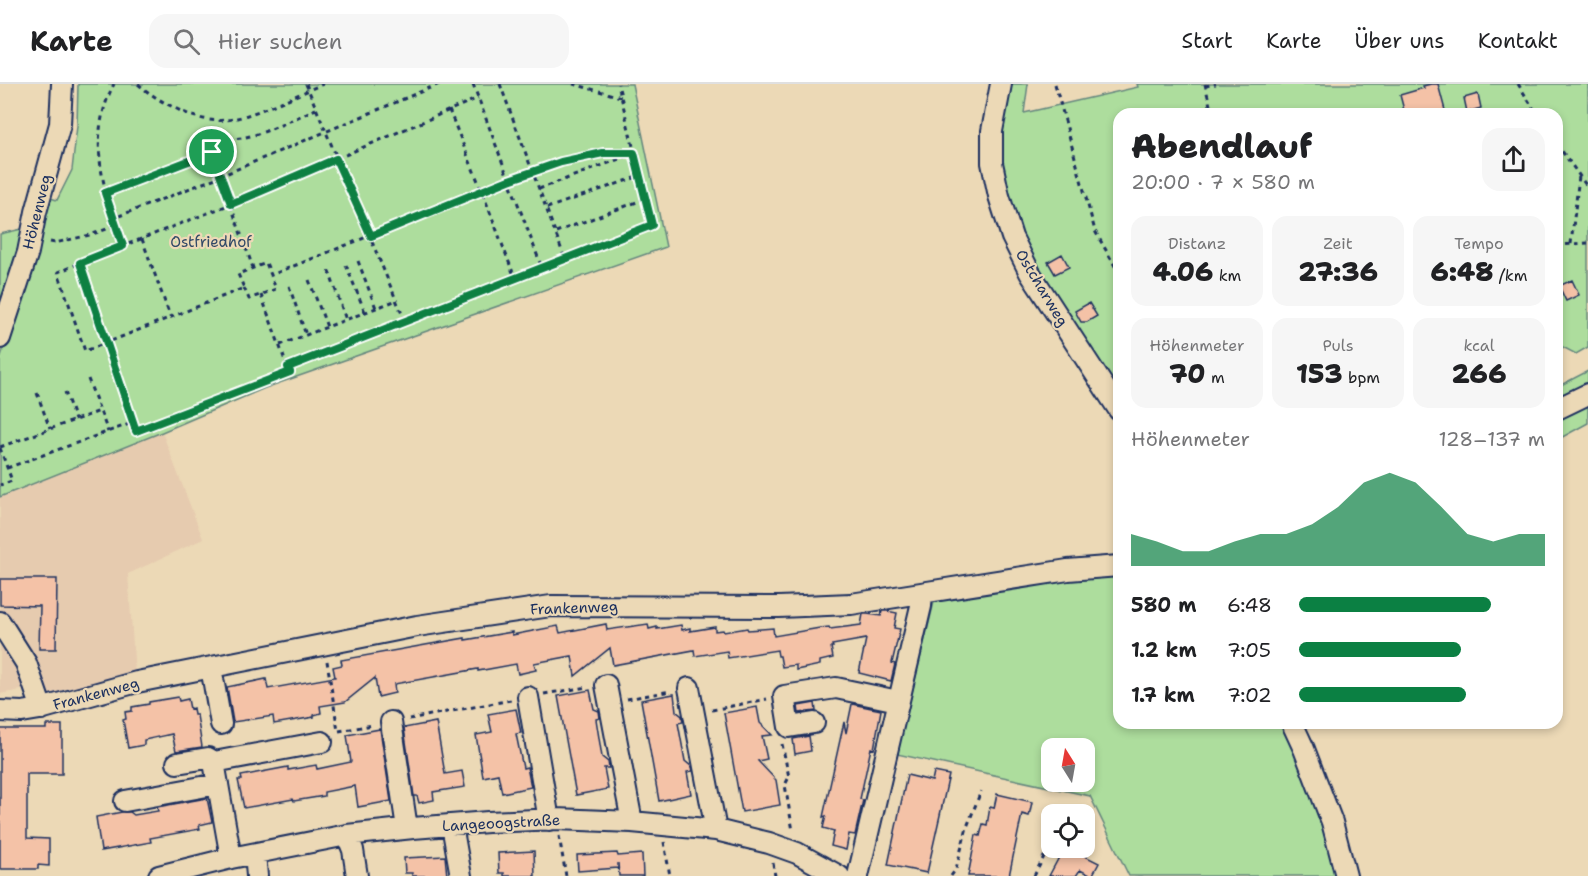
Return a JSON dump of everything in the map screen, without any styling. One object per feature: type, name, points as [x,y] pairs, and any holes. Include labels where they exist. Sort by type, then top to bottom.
[{"type":"street","name":"Höhenweg","points":[[0,338],[28,252],[36,212],[60,124],[62,84]]},
{"type":"street","name":"Ostcharweg","points":[[1001,84],[992,131],[992,163],[999,196],[1012,237],[1030,273],[1113,401]]},
{"type":"street","points":[[1563,406],[1588,393]]},
{"type":"street","name":"Frankenweg","points":[[0,711],[22,712],[42,709],[137,682],[211,667],[417,626],[551,606],[779,607],[851,604],[1068,570],[1113,566]]},
{"type":"street","points":[[858,876],[922,594]]},
{"type":"street","points":[[0,622],[26,663],[42,709]]},
{"type":"street","points":[[211,667],[221,724]]},
{"type":"street","points":[[689,688],[716,830]]},
{"type":"street","points":[[814,723],[789,727],[783,696],[836,688],[898,701]]},
{"type":"street","points":[[608,693],[632,822]]},
{"type":"street","points":[[528,697],[553,820]]},
{"type":"street","points":[[391,722],[406,828]]},
{"type":"street","points":[[1295,729],[1332,822],[1346,876]]},
{"type":"street","points":[[177,763],[208,758],[214,762],[322,742]]},
{"type":"street","points":[[214,762],[231,858]]},
{"type":"street","points":[[125,801],[218,783]]},
{"type":"street","name":"Langeoogstraße","points":[[159,876],[231,858],[347,835],[406,828],[553,820],[632,822],[716,830],[769,843],[797,853],[839,876]]},
{"type":"street","points":[[452,825],[461,876]]},
{"type":"street","points":[[347,835],[357,876]]},
{"type":"street","points":[[255,854],[258,876]]},
{"type":"path","points":[[114,84],[108,96],[99,133],[100,171],[123,246]]},
{"type":"path","points":[[138,84],[152,96],[186,114],[204,120],[220,121],[245,117],[323,84]]},
{"type":"path","points":[[306,84],[405,321]]},
{"type":"path","points":[[114,218],[221,176],[440,84]]},
{"type":"path","points":[[473,84],[542,268]]},
{"type":"path","points":[[500,84],[565,259]]},
{"type":"path","points":[[573,84],[621,97]]},
{"type":"path","points":[[288,367],[652,225],[633,154],[618,84]]},
{"type":"path","points":[[1055,84],[1095,231],[1113,262]]},
{"type":"path","points":[[1211,108],[1205,85],[1216,84]]},
{"type":"path","points":[[1518,84],[1533,108]]},
{"type":"path","points":[[244,288],[85,351],[58,272],[231,204],[478,98]]},
{"type":"path","points":[[219,140],[248,137],[316,109]]},
{"type":"path","points":[[449,110],[515,278]]},
{"type":"path","points":[[105,193],[212,152],[253,268]]},
{"type":"path","points":[[271,275],[533,171],[603,153],[633,154]]},
{"type":"path","points":[[1563,153],[1588,188]]},
{"type":"path","points":[[539,189],[633,154]]},
{"type":"path","points":[[547,208],[640,176]]},
{"type":"path","points":[[1571,244],[1579,176]]},
{"type":"path","points":[[556,232],[645,199]]},
{"type":"path","points":[[31,235],[55,243],[116,226]]},
{"type":"path","points":[[142,239],[170,317]]},
{"type":"path","points":[[1563,245],[1588,243]]},
{"type":"path","points":[[358,261],[376,308]]},
{"type":"path","points":[[80,263],[136,431],[290,372],[261,295]]},
{"type":"path","points":[[266,263],[271,275],[276,289],[249,299],[238,274],[266,263]]},
{"type":"path","points":[[346,265],[365,312]]},
{"type":"path","points":[[329,271],[346,320]]},
{"type":"path","points":[[309,280],[327,327]]},
{"type":"path","points":[[289,286],[306,335]]},
{"type":"path","points":[[280,345],[397,300]]},
{"type":"path","points":[[88,379],[108,432]]},
{"type":"path","points":[[65,392],[75,420]]},
{"type":"path","points":[[37,393],[50,429]]},
{"type":"path","points":[[0,485],[12,481],[0,447],[100,411]]},
{"type":"path","points":[[7,468],[132,423]]},
{"type":"path","points":[[325,644],[339,731]]},
{"type":"path","points":[[322,742],[329,733],[528,697],[689,688]]},
{"type":"path","points":[[695,712],[783,696]]},
{"type":"path","points":[[782,743],[789,777],[785,785],[797,853]]},
{"type":"path","points":[[951,876],[956,869],[967,827],[981,791]]},
{"type":"path","points":[[553,820],[566,876]]},
{"type":"path","points":[[661,824],[670,876]]},
{"type":"path","points":[[1034,876],[1043,858]]},
{"type":"shaded area","points":[[162,432],[203,539],[128,574],[135,674],[48,702],[42,686],[0,694],[0,497]]},
{"type":"green space","name":"Ostfriedhof","points":[[78,84],[632,84],[666,247],[265,388],[0,497],[0,359],[36,252],[47,197],[57,200],[72,170],[77,126]]},
{"type":"green space","points":[[1008,84],[1028,84],[1024,113],[1138,87],[1137,84],[1588,84],[1588,347],[1576,354],[1563,347],[1563,108],[1113,108],[1113,394],[1018,234],[998,159]]},
{"type":"green space","points":[[26,228],[0,308],[0,234]]},
{"type":"green space","points":[[1588,371],[1588,423],[1563,437],[1563,384]]},
{"type":"green space","points":[[1113,572],[1113,729],[1297,729],[1351,876],[1129,876],[1090,796],[1072,792],[1095,792],[1095,738],[1041,738],[1041,785],[897,754],[935,598]]},
{"type":"building","points":[[1438,84],[1444,108],[1403,108],[1400,95],[1424,88],[1423,86]]},
{"type":"building","points":[[1478,94],[1481,108],[1466,108],[1464,98]]},
{"type":"building","points":[[1062,254],[1069,267],[1055,274],[1048,262]]},
{"type":"building","points":[[1572,280],[1579,295],[1566,301],[1563,295],[1563,284]]},
{"type":"building","points":[[1089,303],[1097,316],[1087,322],[1081,322],[1075,311]]},
{"type":"building","points":[[0,579],[57,579],[56,649],[39,649],[40,606],[0,605]]},
{"type":"building","points":[[882,611],[897,613],[894,628],[900,629],[892,663],[895,664],[891,681],[859,673],[866,639],[832,645],[833,658],[820,661],[820,665],[796,670],[796,665],[782,667],[777,650],[728,658],[727,651],[695,656],[694,650],[613,665],[610,648],[575,676],[572,656],[534,663],[536,670],[518,674],[516,664],[394,684],[395,693],[378,697],[375,678],[345,702],[320,706],[321,713],[314,717],[274,724],[273,716],[233,722],[227,687],[266,679],[268,689],[335,677],[333,667],[342,665],[341,660],[465,638],[465,640],[512,632],[512,635],[558,626],[560,633],[606,624],[607,630],[648,624],[649,629],[681,625],[682,630],[690,628],[690,631],[715,627],[715,631],[723,630],[724,632],[747,628],[748,630],[773,628],[774,636],[820,628],[861,625],[863,614],[881,616]]},
{"type":"building","points":[[590,690],[594,709],[599,711],[600,718],[596,719],[602,757],[608,762],[609,768],[604,768],[608,789],[576,795],[558,696]]},
{"type":"building","points":[[674,694],[676,711],[682,716],[683,722],[678,723],[685,761],[693,771],[687,772],[691,794],[659,801],[641,700]]},
{"type":"building","points":[[178,697],[179,701],[188,699],[190,709],[193,708],[194,715],[197,715],[202,747],[176,751],[172,734],[144,740],[144,745],[128,748],[123,720],[126,719],[125,712],[132,711],[132,707],[149,704],[149,702]]},
{"type":"building","points":[[815,703],[816,711],[799,713],[798,706]]},
{"type":"building","points":[[852,704],[881,710],[874,749],[871,748],[860,799],[863,800],[855,835],[849,834],[846,850],[831,846],[834,831],[823,828],[826,816],[823,817],[844,722],[846,733]]},
{"type":"building","points":[[757,707],[760,723],[772,735],[762,736],[767,759],[758,761],[776,780],[780,805],[742,812],[724,713]]},
{"type":"building","points":[[516,709],[521,733],[516,734],[523,768],[527,767],[531,787],[502,793],[498,774],[483,777],[476,735],[492,732],[488,714]]},
{"type":"building","points":[[436,722],[445,774],[462,771],[465,787],[433,792],[434,800],[419,803],[417,796],[414,796],[404,728]]},
{"type":"building","points":[[46,725],[62,725],[62,774],[27,774],[27,838],[49,839],[49,866],[38,865],[38,869],[0,869],[0,729],[46,729]]},
{"type":"building","points":[[380,729],[391,801],[358,807],[355,786],[324,792],[324,796],[244,808],[238,780],[242,780],[241,776],[288,767],[288,770],[316,765],[317,769],[351,762],[347,735]]},
{"type":"building","points":[[809,736],[811,751],[795,754],[793,739]]},
{"type":"building","points":[[934,772],[949,775],[927,873],[888,865],[907,775],[932,781]]},
{"type":"building","points":[[997,794],[1032,802],[1029,816],[1022,814],[1009,876],[968,876],[976,835],[980,836],[983,824],[987,825],[990,807],[994,808]]},
{"type":"building","points":[[207,798],[212,822],[199,825],[200,829],[150,838],[151,842],[101,851],[96,817],[122,812],[130,812],[134,815],[158,811],[157,807]]},
{"type":"building","points":[[534,851],[535,876],[504,876],[504,873],[499,873],[498,853]]},
{"type":"building","points":[[617,853],[618,856],[642,854],[643,876],[619,876],[618,863],[618,868],[578,871],[577,855]]},
{"type":"building","points":[[445,856],[447,876],[412,876],[412,873],[405,873],[404,858]]},
{"type":"building","points":[[1059,858],[1089,858],[1099,863],[1092,876],[1080,870],[1076,876],[1049,876]]},
{"type":"route","points":[[212,152],[231,204],[336,159],[371,236],[509,180],[561,162],[603,153],[634,153],[652,225],[288,367],[290,372],[136,431],[80,263],[123,246],[105,193],[212,152]]}]
